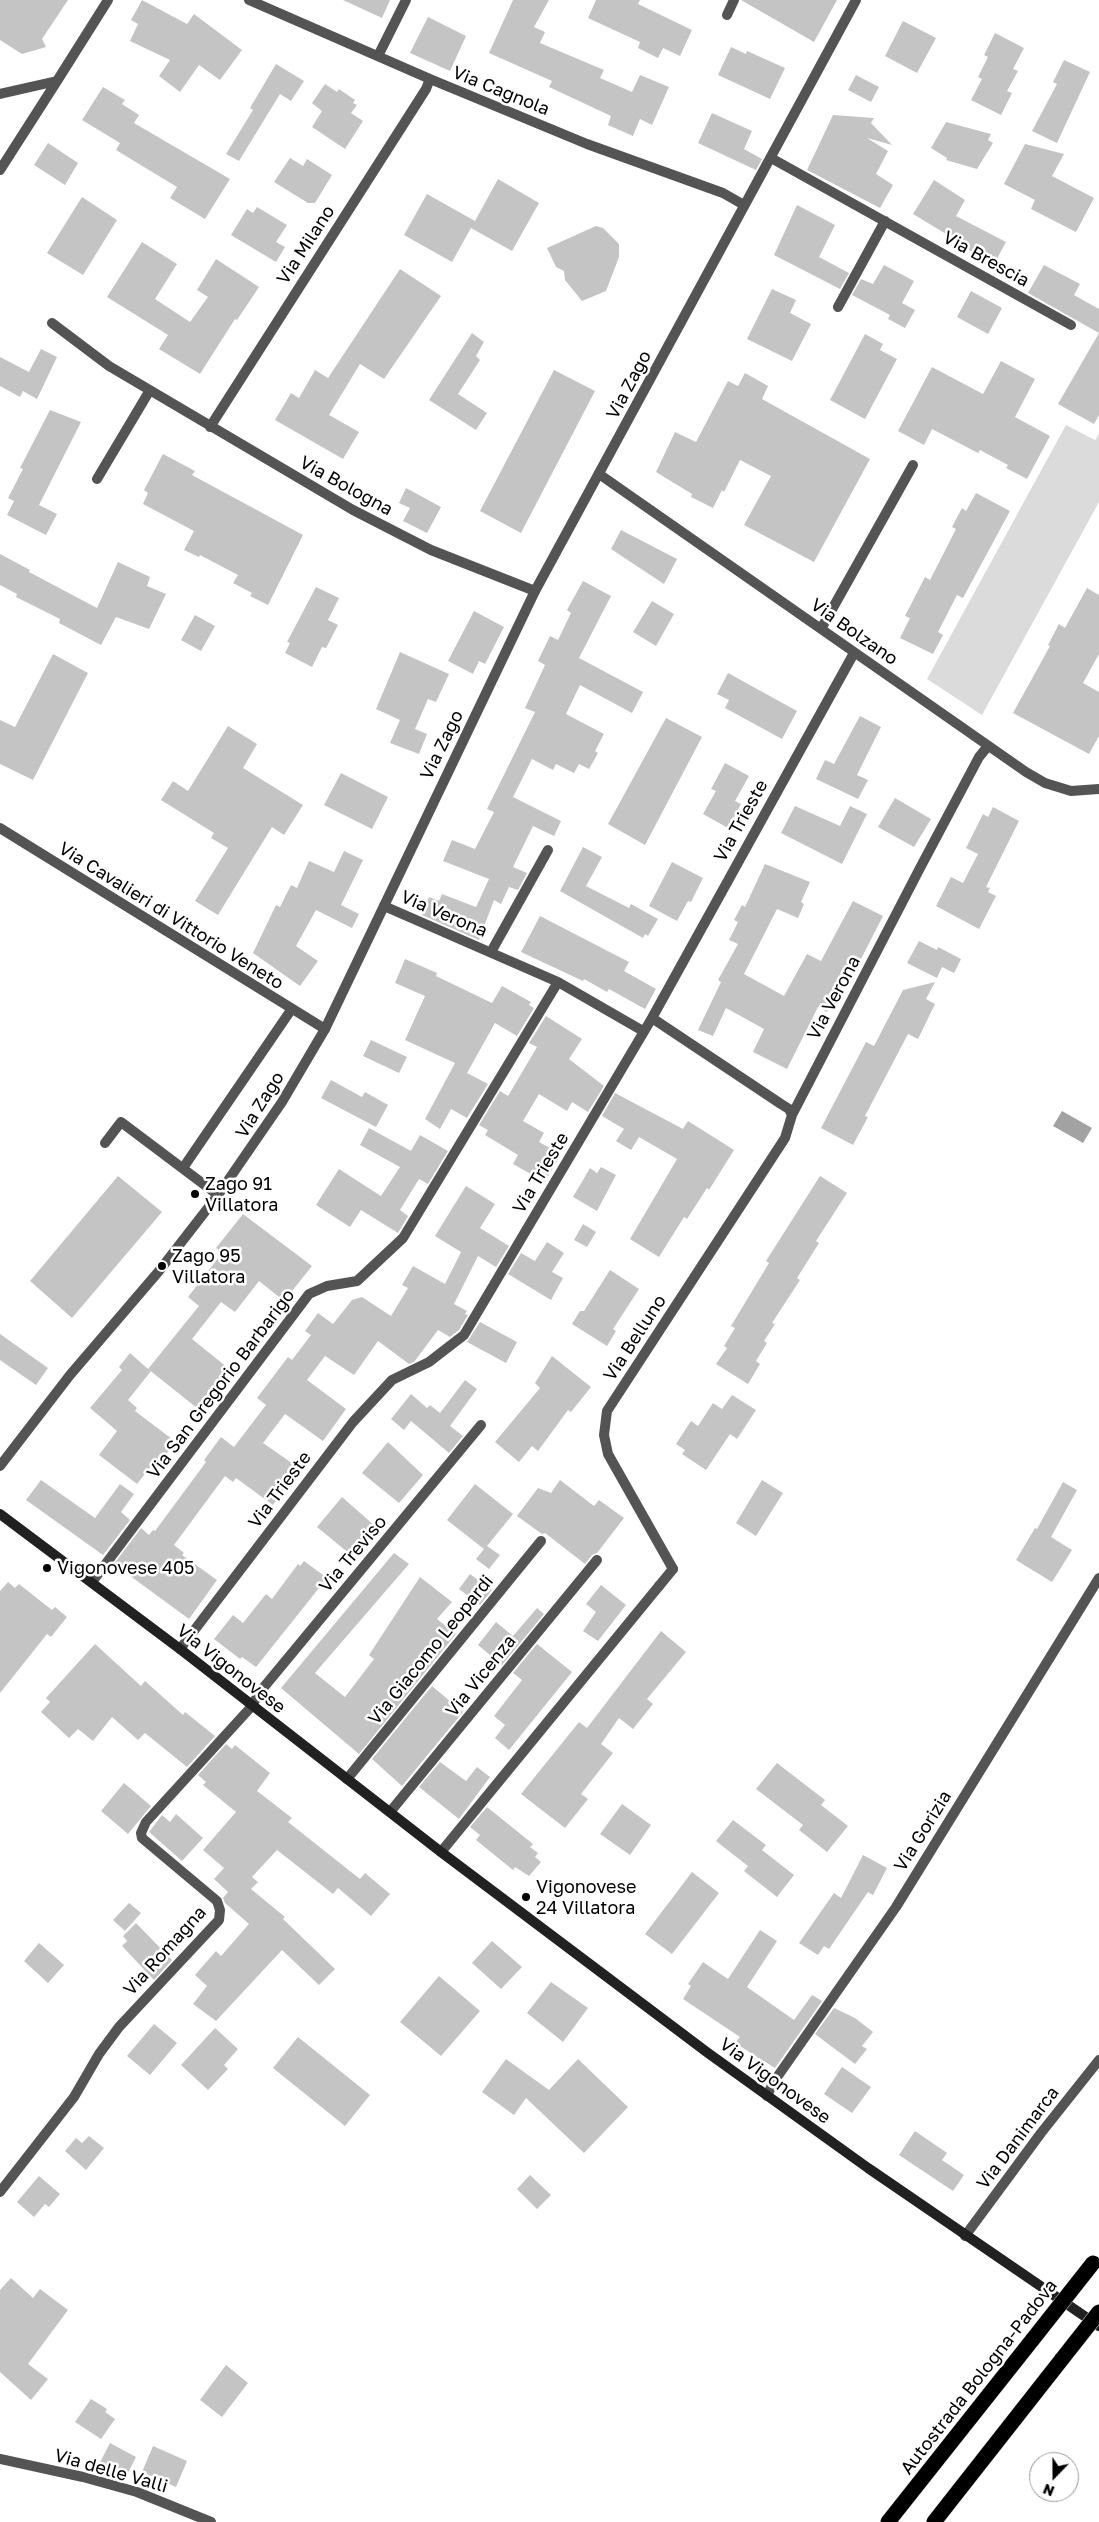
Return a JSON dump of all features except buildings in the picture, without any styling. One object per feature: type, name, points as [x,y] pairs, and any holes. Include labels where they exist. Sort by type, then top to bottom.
[{"type":"highway","name":"Autostrada Bologna-Padova","points":[[888,2522],[1096,2259]]},
{"type":"highway","points":[[934,2522],[1099,2312]]},
{"type":"main road","name":"Via Vigonovese","points":[[0,1514],[180,1649],[441,1852],[767,2096],[965,2236],[1099,2326]]},
{"type":"street","points":[[0,170],[108,0]]},
{"type":"street","name":"Via Cagnola","points":[[249,0],[430,79],[587,144],[714,190],[744,205]]},
{"type":"street","points":[[378,56],[406,0]]},
{"type":"street","points":[[727,15],[734,0]]},
{"type":"street","name":"Via Zago","points":[[0,1466],[70,1375],[159,1271],[218,1195],[282,1102],[325,1029],[535,591],[856,0]]},
{"type":"street","name":"Via Milano","points":[[210,427],[426,89],[430,79]]},
{"type":"street","points":[[0,94],[57,81]]},
{"type":"street","name":"Via Brescia","points":[[771,158],[1071,325]]},
{"type":"street","points":[[838,307],[884,221]]},
{"type":"street","name":"Via Bologna","points":[[52,323],[109,366],[353,510],[431,550],[535,591]]},
{"type":"street","points":[[97,479],[150,390]]},
{"type":"street","points":[[821,629],[913,465]]},
{"type":"street","name":"Via Bolzano","points":[[599,474],[1045,784],[1071,791],[1099,789]]},
{"type":"street","name":"Via Trieste","points":[[180,1649],[353,1422],[392,1380],[429,1362],[464,1336],[652,1018],[854,653]]},
{"type":"street","name":"Via Verona","points":[[792,1115],[920,868],[979,757],[988,746]]},
{"type":"street","name":"Via Cavalieri di Vittorio Veneto","points":[[0,828],[291,1010],[325,1029]]},
{"type":"street","name":"Via Verona","points":[[491,952],[548,850]]},
{"type":"street","name":"Via Verona","points":[[384,906],[558,982],[644,1031]]},
{"type":"street","name":"Via San Gregorio Barbarigo","points":[[92,1582],[309,1294],[327,1286],[357,1281],[402,1238],[558,982]]},
{"type":"street","points":[[183,1168],[291,1010]]},
{"type":"street","points":[[652,1018],[782,1104],[789,1109],[792,1115]]},
{"type":"street","name":"Via Belluno","points":[[441,1852],[672,1569],[608,1454],[604,1435],[607,1411],[785,1138],[792,1115]]},
{"type":"street","points":[[105,1143],[121,1122],[218,1195]]},
{"type":"street","name":"Via Treviso","points":[[252,1706],[259,1693],[481,1425]]},
{"type":"street","name":"Via Giacomo Leopardi","points":[[347,1779],[541,1541]]},
{"type":"street","name":"Via Vicenza","points":[[390,1812],[597,1560]]},
{"type":"street","name":"Via Gorizia","points":[[767,2096],[774,2083],[896,1907],[1099,1578]]},
{"type":"street","name":"Via Romagna","points":[[0,2192],[74,2097],[99,2054],[119,2027],[219,1920],[220,1910],[217,1902],[142,1838],[140,1833],[146,1822],[252,1706]]},
{"type":"street","name":"Via Danimarca","points":[[965,2236],[1040,2133],[1099,2060]]},
{"type":"street","name":"Via delle Valli","points":[[0,2460],[83,2477],[136,2492],[211,2522]]},
{"type":"shaded area","points":[[1066,425],[1095,440],[1099,434],[1099,502],[982,715],[927,679]]},
{"type":"shaded area","points":[[1062,1111],[1092,1128],[1083,1143],[1053,1126]]},
{"type":"place","name":"Zago 91 Villatora","points":[[195,1194]]},
{"type":"place","name":"Zago 95 Villatora","points":[[162,1266]]},
{"type":"place","name":"Vigonovese 405","points":[[47,1568]]},
{"type":"place","name":"Vigonovese 24 Villatora","points":[[526,1897]]}]
